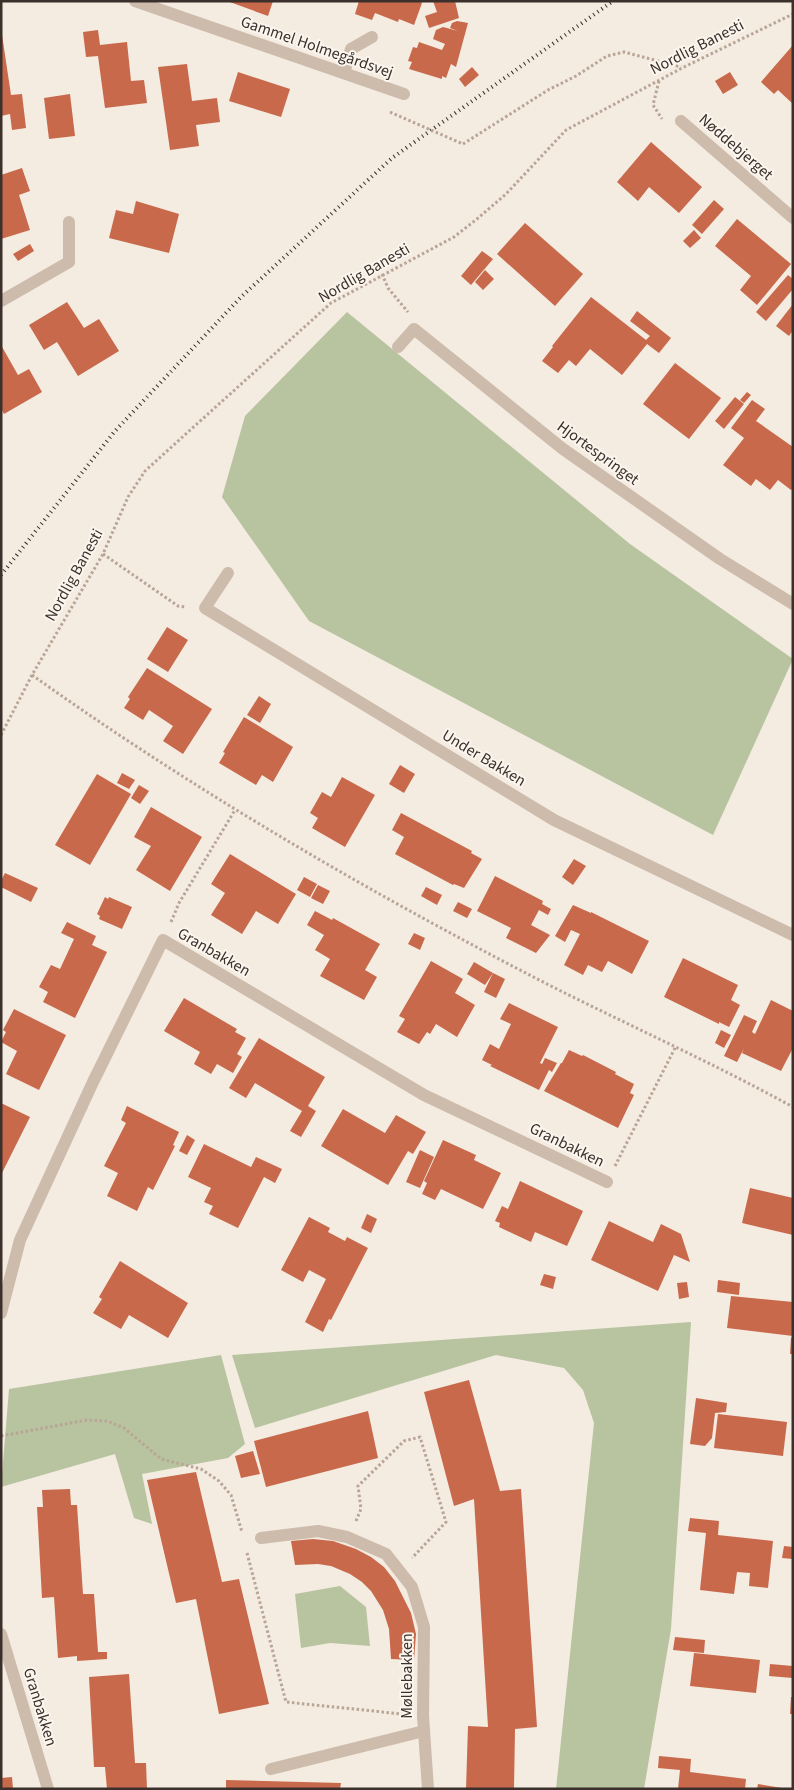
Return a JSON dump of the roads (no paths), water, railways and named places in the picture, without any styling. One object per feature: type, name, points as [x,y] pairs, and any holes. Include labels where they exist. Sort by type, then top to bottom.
[{"type":"street","name":"Gammel Holmegårdsvej","points":[[135,1],[404,94]]},
{"type":"street","points":[[344,73],[352,49],[372,37]]},
{"type":"street","name":"Nøddebjerget","points":[[681,121],[793,218]]},
{"type":"street","points":[[1,301],[70,262],[69,222]]},
{"type":"street","name":"Hjortespringet","points":[[398,347],[414,329],[563,449],[720,559],[793,604]]},
{"type":"street","name":"Under Bakken","points":[[228,573],[205,608],[554,820],[793,935]]},
{"type":"street","name":"Granbakken","points":[[1,1313],[20,1240],[93,1082],[163,940],[424,1094],[607,1182]]},
{"type":"street","name":"Møllebakken","points":[[261,1538],[318,1531],[350,1538],[386,1554],[412,1587],[424,1627],[423,1716],[428,1789]]},
{"type":"street","name":"Granbakken","points":[[1,1634],[48,1789]]},
{"type":"street","points":[[271,1769],[424,1731]]},
{"type":"railway","points":[[1,575],[115,431],[241,297],[392,158],[613,1]]}]
